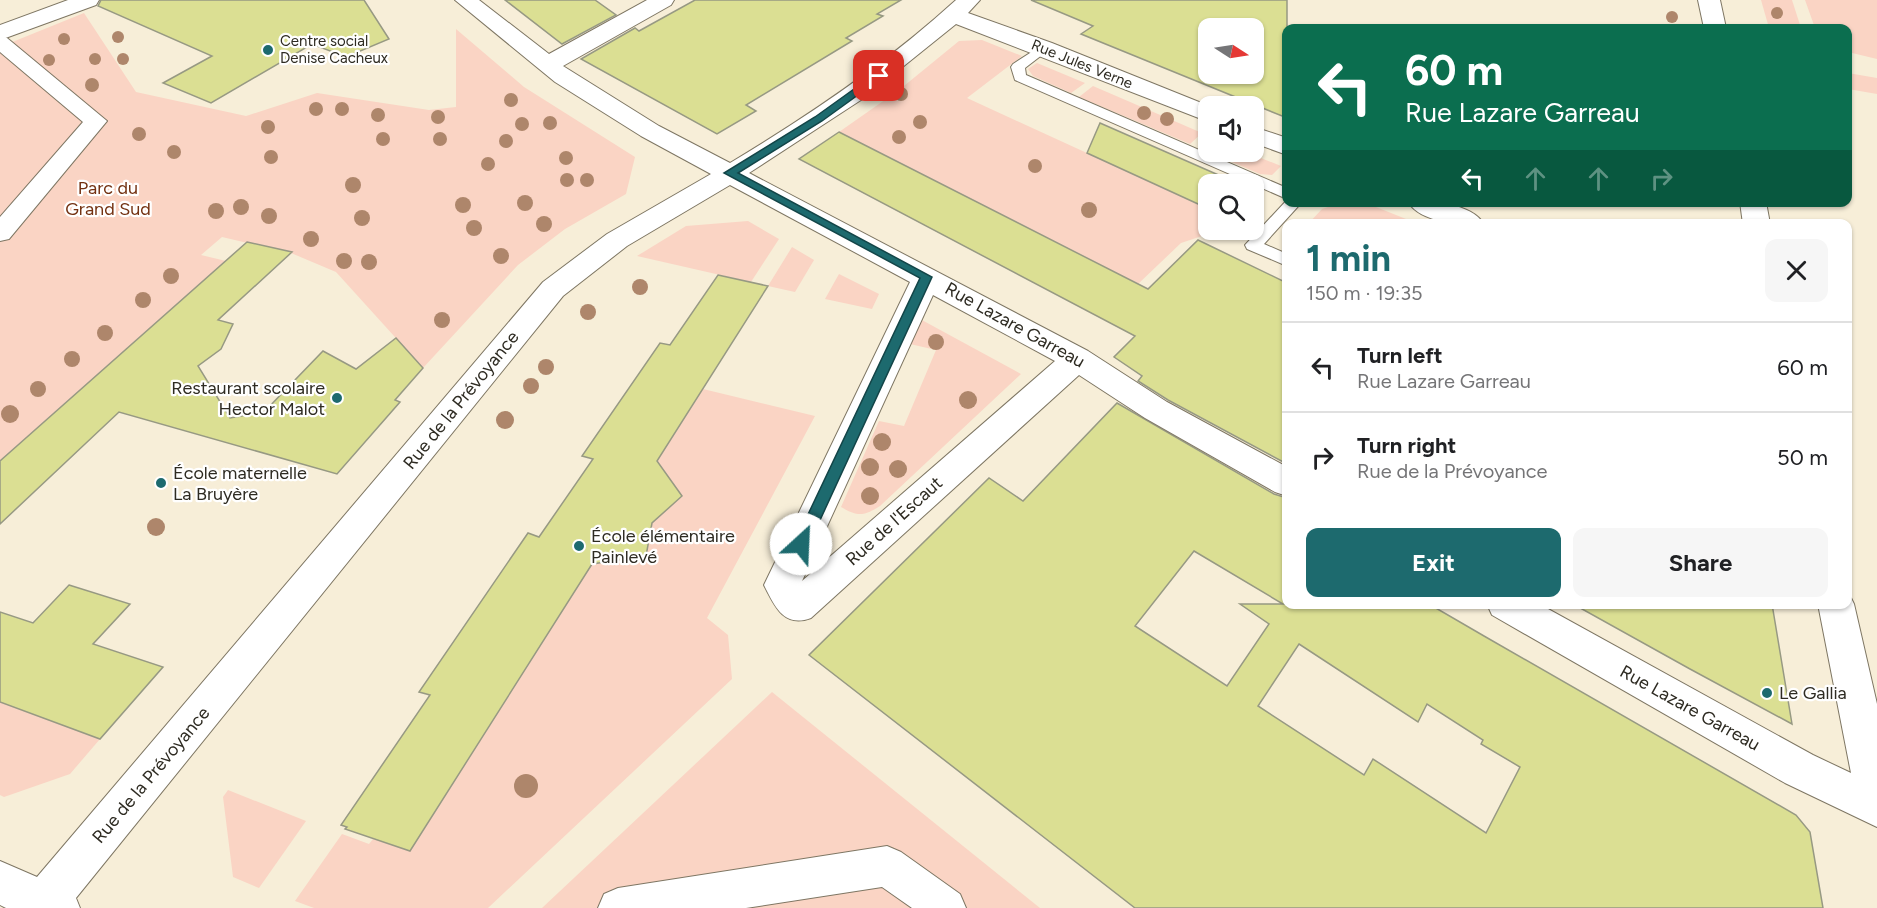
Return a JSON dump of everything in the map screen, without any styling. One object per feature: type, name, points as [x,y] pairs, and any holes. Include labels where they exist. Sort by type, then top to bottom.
[{"type":"street","points":[[0,33],[88,0]]},
{"type":"street","name":"Rue Lazare Garreau","points":[[466,0],[547,64],[650,131],[1077,359],[1156,410],[1282,480]]},
{"type":"street","points":[[547,64],[663,0]]},
{"type":"street","points":[[1709,0],[1714,24]]},
{"type":"street","name":"Rue Jules Verne","points":[[961,8],[1044,48],[1198,111]]},
{"type":"street","name":"Rue de la Prévoyance","points":[[48,906],[553,289],[573,270],[608,246],[730,173],[856,93],[961,8]]},
{"type":"street","points":[[0,42],[96,121],[0,233]]},
{"type":"street","points":[[1264,138],[1282,145]]},
{"type":"street","points":[[1432,207],[1460,219]]},
{"type":"street","name":"Rue de l'Escaut","points":[[927,277],[782,585],[798,607],[1077,359]]},
{"type":"street","name":"Rue Lazare Garreau","points":[[1514,609],[1799,769],[1877,806]]},
{"type":"street","points":[[1837,609],[1877,796]]},
{"type":"street","points":[[618,908],[887,866],[946,908]]},
{"type":"street","points":[[0,884],[48,906]]},
{"type":"lane","points":[[1044,48],[1018,68],[1020,77],[1282,192]]},
{"type":"lane","points":[[1282,259],[1253,245],[1289,207]]},
{"type":"green space","points":[[1761,0],[1792,0],[1800,24],[1768,24]]},
{"type":"green space","points":[[1805,0],[1877,0],[1877,59],[1852,53],[1852,24],[1814,24]]},
{"type":"green space","name":"Parc du Grand Sud","points":[[84,13],[136,92],[246,116],[317,93],[429,110],[456,107],[456,29],[524,87],[635,157],[626,194],[565,229],[518,265],[423,368],[336,272],[291,253],[222,237],[201,255],[226,261],[0,461],[0,47]]},
{"type":"green space","points":[[982,40],[1022,56],[967,98],[1198,204],[1198,237],[1181,243],[1137,285],[839,132],[899,90],[959,41]]},
{"type":"green space","points":[[1037,63],[1085,83],[1071,93],[1033,76],[1028,69]]},
{"type":"green space","points":[[1852,74],[1877,78],[1877,94],[1852,90]]},
{"type":"green space","points":[[1093,86],[1198,131],[1198,137],[1190,144],[1079,97]]},
{"type":"green space","points":[[1264,159],[1281,166],[1272,175],[1260,174],[1232,162],[1264,162]]},
{"type":"green space","points":[[1376,207],[1406,219],[1313,219],[1322,209]]},
{"type":"green space","points":[[748,221],[779,239],[751,282],[637,256],[686,226]]},
{"type":"green space","points":[[792,247],[814,260],[795,292],[768,286]]},
{"type":"green space","points":[[839,274],[879,294],[872,309],[825,299]]},
{"type":"green space","points":[[920,319],[1021,374],[880,506],[870,512],[857,514],[841,507],[879,421],[904,426],[936,350],[910,344]]},
{"type":"green space","points":[[703,389],[815,416],[707,618],[728,635],[732,679],[488,908],[314,908],[295,901],[342,834],[369,844],[373,839],[410,851],[594,561],[652,523],[682,496],[654,466]]},
{"type":"green space","points":[[772,692],[1040,908],[542,908]]},
{"type":"green space","points":[[0,702],[100,739],[70,774],[4,797],[0,795]]},
{"type":"green space","points":[[228,790],[306,821],[259,888],[233,877],[223,797]]},
{"type":"building","name":"Centre social Denise Cacheux","points":[[101,0],[364,0],[389,39],[346,57],[312,44],[211,103],[163,83],[212,56],[98,6]]},
{"type":"building","points":[[505,0],[595,0],[616,15],[562,44]]},
{"type":"building","points":[[695,0],[901,0],[877,14],[883,16],[846,38],[852,41],[746,105],[756,111],[717,134],[581,59],[635,28],[639,31]]},
{"type":"building","points":[[1031,0],[1287,0],[1287,24],[1282,24],[1282,116],[1264,109],[1264,96],[1233,96],[1204,84],[1264,84],[1264,18],[1198,18],[1198,82],[1081,34],[1093,26]]},
{"type":"building","points":[[1100,123],[1216,174],[1198,174],[1198,204],[1087,153]]},
{"type":"building","points":[[839,132],[1148,289],[1198,240],[1282,281],[1282,461],[1168,400],[1138,381],[1142,376],[1114,357],[1135,336],[799,159]]},
{"type":"building","points":[[247,242],[292,252],[218,320],[233,324],[221,349],[198,366],[230,418],[264,412],[323,351],[356,369],[396,338],[423,368],[395,400],[400,402],[337,474],[119,412],[0,524],[0,461]]},
{"type":"building","points":[[718,275],[768,286],[657,461],[682,496],[652,523],[646,556],[592,564],[410,851],[345,829],[347,827],[341,825],[430,695],[419,692],[528,533],[539,537],[593,459],[582,456],[660,343],[670,345]]},
{"type":"building","points":[[1117,403],[1274,494],[1282,496],[1282,603],[1194,551],[1135,626],[1227,686],[1269,624],[1240,604],[1282,604],[1282,609],[1438,609],[1796,815],[1810,832],[1823,908],[1135,908],[809,655],[989,478],[1023,501]],"holes":[[[1299,644],[1418,722],[1427,704],[1483,740],[1481,744],[1520,767],[1486,833],[1373,759],[1364,775],[1258,706]]]},
{"type":"building","points":[[69,585],[130,604],[93,644],[163,667],[100,739],[0,702],[0,612],[33,623]]},
{"type":"building","points":[[1582,609],[1773,609],[1792,724]]},
{"type":"place","name":"Centre social Denise Cacheux","points":[[268,50]]},
{"type":"place","name":"Restaurant scolaire Hector Malot","points":[[337,398]]},
{"type":"place","name":"École maternelle La Bruyère","points":[[161,483]]},
{"type":"place","name":"École élémentaire Painlevé","points":[[579,546]]},
{"type":"place","name":"Le Gallia","points":[[1767,693]]},
{"type":"route","points":[[801,544],[927,277],[730,173],[818,119],[879,76]]}]
